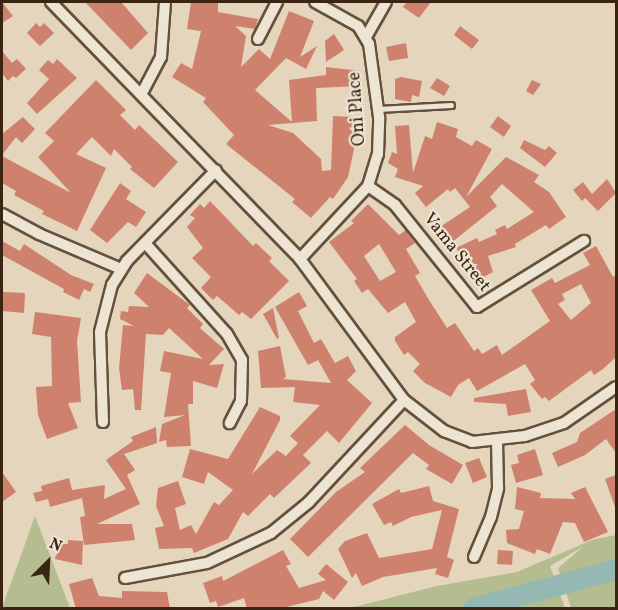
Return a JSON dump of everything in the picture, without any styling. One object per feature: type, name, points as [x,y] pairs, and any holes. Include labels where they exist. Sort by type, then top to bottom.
[{"type":"street","points":[[51,2],[142,93],[300,259],[404,400],[444,431],[472,442],[497,441],[564,423],[616,387]]},
{"type":"street","points":[[142,93],[161,57],[165,2]]},
{"type":"street","points":[[258,39],[277,2]]},
{"type":"street","points":[[315,2],[348,19],[366,37],[387,2]]},
{"type":"street","name":"Oni Place","points":[[300,259],[368,186],[378,154],[378,109],[366,37]]},
{"type":"street","points":[[103,422],[100,332],[121,269],[216,170]]},
{"type":"street","name":"Vama Street","points":[[368,186],[395,205],[477,307],[584,241]]},
{"type":"street","points":[[2,214],[39,234],[121,269]]},
{"type":"street","points":[[145,243],[227,334],[242,360],[241,401],[230,423]]},
{"type":"street","points":[[125,578],[207,563],[271,533],[309,502],[404,400]]},
{"type":"street","points":[[474,557],[491,517],[498,488],[497,441]]},
{"type":"lane","points":[[378,109],[452,105]]},
{"type":"green space","points":[[35,516],[70,608],[2,608]]},
{"type":"green space","points":[[616,535],[616,608],[571,608],[558,568],[584,546],[550,566],[565,608],[350,608],[437,586],[517,572],[592,540]]},
{"type":"building","points":[[2,2],[13,16],[2,23]]},
{"type":"building","points":[[85,2],[121,2],[148,33],[131,50]]},
{"type":"building","points":[[191,2],[218,2],[218,12],[258,19],[255,29],[235,26],[246,36],[241,67],[259,49],[270,59],[289,11],[314,21],[300,57],[317,46],[306,69],[286,58],[255,90],[292,122],[289,80],[326,75],[326,67],[360,71],[361,86],[316,88],[317,121],[268,125],[293,133],[321,159],[322,171],[331,170],[333,116],[353,117],[354,149],[348,177],[333,199],[330,197],[311,218],[292,202],[295,199],[226,144],[234,135],[203,102],[206,98],[172,77],[181,63],[192,69],[201,31],[187,29]]},
{"type":"building","points":[[407,2],[431,2],[419,18],[403,7]]},
{"type":"building","points":[[36,23],[40,27],[44,23],[54,33],[40,46],[27,33]]},
{"type":"building","points":[[460,26],[479,40],[472,49],[454,35]]},
{"type":"building","points":[[334,34],[344,50],[326,62],[325,41]]},
{"type":"building","points":[[406,43],[408,58],[389,61],[386,47]]},
{"type":"building","points":[[2,51],[12,63],[17,59],[26,69],[16,78],[13,76],[8,81],[2,73]]},
{"type":"building","points":[[57,59],[77,78],[37,114],[27,103],[49,79],[39,70],[48,60],[53,64]]},
{"type":"building","points":[[401,77],[422,81],[419,97],[412,95],[411,102],[395,99],[395,79]]},
{"type":"building","points":[[437,78],[450,86],[444,96],[430,88]]},
{"type":"building","points":[[96,80],[126,110],[120,115],[135,130],[139,125],[178,162],[154,188],[130,169],[132,167],[114,149],[111,156],[92,137],[76,154],[106,168],[77,231],[42,214],[44,211],[14,195],[16,191],[2,183],[2,156],[71,193],[38,157],[54,141],[45,133]]},
{"type":"building","points":[[532,80],[541,84],[533,95],[526,91]]},
{"type":"building","points":[[498,116],[511,126],[504,137],[490,127]]},
{"type":"building","points":[[23,117],[35,129],[22,143],[16,137],[2,155],[2,134]]},
{"type":"building","points":[[437,122],[458,129],[456,137],[472,146],[476,140],[492,149],[466,197],[506,157],[539,175],[534,182],[549,192],[566,217],[549,229],[546,225],[515,244],[516,247],[488,256],[493,272],[478,280],[456,248],[477,238],[479,242],[497,234],[495,230],[505,225],[507,229],[534,212],[502,184],[490,197],[497,206],[451,243],[440,227],[470,207],[455,188],[450,192],[448,189],[426,207],[415,193],[423,186],[395,177],[398,169],[388,163],[392,152],[397,154],[395,126],[409,125],[413,173],[425,136],[432,139]]},
{"type":"building","points":[[524,140],[545,150],[549,146],[557,153],[545,167],[520,148]]},
{"type":"building","points":[[607,179],[616,193],[598,211],[585,198],[582,201],[573,190],[583,182],[592,194]]},
{"type":"building","points":[[120,183],[131,191],[126,199],[146,212],[136,227],[128,222],[107,243],[90,230]]},
{"type":"building","points":[[210,201],[253,246],[256,243],[272,258],[269,261],[289,281],[251,319],[242,312],[239,315],[217,296],[213,300],[201,288],[211,277],[192,258],[203,248],[187,227],[195,218],[190,215],[200,204],[204,208]]},
{"type":"building","points":[[368,204],[399,235],[406,230],[415,243],[406,249],[420,273],[415,276],[429,300],[447,328],[455,323],[474,351],[478,348],[482,354],[497,345],[502,355],[550,321],[531,290],[552,278],[555,283],[590,265],[583,253],[596,246],[613,277],[616,275],[616,357],[594,375],[591,370],[549,401],[545,397],[542,399],[530,384],[535,380],[525,364],[477,391],[469,378],[458,385],[451,397],[425,383],[413,371],[420,364],[408,352],[404,355],[395,341],[395,337],[416,322],[405,302],[388,313],[368,289],[362,293],[354,281],[357,279],[329,242],[354,223],[351,221]],"holes":[[[379,244],[396,272],[380,281],[364,256]],[[581,284],[591,303],[571,320],[558,304],[565,300],[562,294]]]},
{"type":"building","points":[[2,241],[20,251],[24,244],[71,275],[94,284],[90,292],[84,289],[79,300],[63,292],[64,289],[2,255]]},
{"type":"building","points":[[147,273],[190,305],[187,308],[203,324],[200,328],[224,349],[209,365],[224,364],[217,388],[193,381],[193,404],[188,404],[191,446],[167,447],[166,440],[159,442],[162,424],[185,415],[164,417],[171,373],[160,371],[164,351],[203,359],[169,328],[163,335],[146,334],[141,410],[135,410],[133,389],[122,390],[119,368],[123,325],[134,326],[120,319],[121,311],[128,312],[129,306],[149,307],[134,293]]},
{"type":"building","points":[[2,292],[25,293],[24,313],[2,311]]},
{"type":"building","points":[[299,292],[307,306],[298,311],[314,343],[321,339],[335,363],[348,356],[356,371],[347,380],[372,403],[339,443],[327,431],[303,455],[311,463],[274,498],[270,494],[248,516],[243,512],[228,539],[194,553],[192,548],[159,549],[155,528],[164,526],[156,506],[158,488],[178,481],[186,504],[175,508],[180,530],[191,525],[196,534],[214,502],[219,505],[233,490],[208,472],[204,484],[182,477],[190,449],[228,459],[260,407],[280,416],[280,420],[252,474],[277,450],[286,456],[298,443],[290,436],[320,405],[293,402],[295,387],[261,388],[258,351],[280,346],[286,377],[283,379],[331,383],[318,360],[308,365],[275,307]]},
{"type":"building","points":[[273,308],[279,338],[277,339],[263,314]]},
{"type":"building","points":[[35,312],[81,318],[77,341],[81,402],[68,403],[78,428],[47,439],[38,415],[36,387],[52,386],[51,337],[32,334]]},
{"type":"building","points":[[526,389],[531,412],[508,416],[506,404],[474,402],[474,398]]},
{"type":"building","points":[[616,409],[616,453],[606,439],[585,455],[558,467],[552,453],[577,442],[580,433]]},
{"type":"building","points":[[405,425],[429,445],[463,465],[452,484],[426,469],[429,465],[413,453],[308,557],[290,539],[336,492],[365,472],[360,468]]},
{"type":"building","points":[[156,427],[157,443],[124,454],[135,470],[127,475],[140,504],[97,524],[132,524],[135,540],[84,545],[80,517],[85,516],[82,498],[50,507],[48,499],[36,502],[33,493],[42,491],[41,486],[69,478],[72,490],[105,485],[104,499],[126,489],[106,460],[133,441],[131,437]]},
{"type":"building","points":[[535,449],[543,475],[516,483],[511,465],[519,463],[517,455]]},
{"type":"building","points":[[479,458],[487,477],[473,483],[465,463]]},
{"type":"building","points":[[2,472],[16,492],[2,502]]},
{"type":"building","points":[[616,475],[616,507],[615,507],[605,479]]},
{"type":"building","points":[[429,486],[433,501],[459,509],[447,557],[454,560],[448,578],[435,574],[437,568],[383,577],[362,586],[356,573],[352,578],[338,549],[345,541],[367,533],[379,558],[432,549],[442,510],[411,517],[393,526],[391,522],[384,525],[372,504],[399,489],[401,493]]},
{"type":"building","points":[[517,487],[541,493],[540,498],[575,499],[571,493],[585,487],[608,532],[584,542],[575,523],[563,522],[550,554],[537,549],[535,554],[507,543],[506,530],[519,529],[524,511],[515,509]]},
{"type":"building","points":[[68,540],[83,541],[82,565],[55,559],[58,544],[68,544]]},
{"type":"building","points":[[283,550],[291,564],[286,566],[299,588],[326,580],[318,574],[326,564],[348,582],[334,600],[323,591],[319,599],[278,609],[247,609],[244,598],[218,607],[216,601],[210,603],[203,583],[222,576],[223,581]]},
{"type":"building","points":[[498,550],[513,551],[512,565],[497,564]]},
{"type":"building","points":[[92,578],[99,596],[122,598],[122,591],[167,592],[170,609],[76,609],[69,584]]},
{"type":"waterway","points":[[473,608],[616,569]]}]
